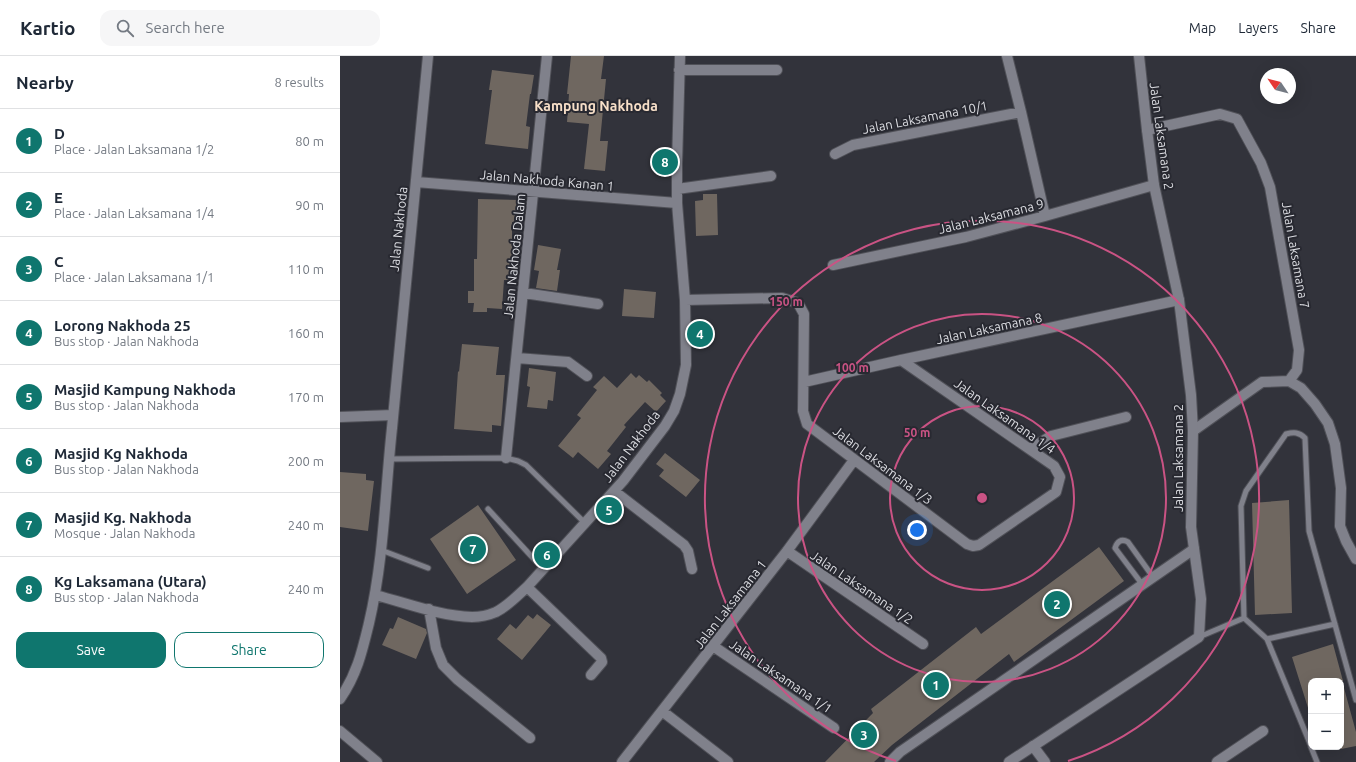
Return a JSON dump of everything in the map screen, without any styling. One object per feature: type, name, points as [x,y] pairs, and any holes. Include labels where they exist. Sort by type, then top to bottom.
[{"type":"street","name":"Jalan Nakhoda","points":[[340,699],[348,688],[361,659],[376,595],[428,56]]},
{"type":"street","name":"Jalan Nakhoda Dalam","points":[[506,458],[547,56]]},
{"type":"street","name":"Jalan Nakhoda","points":[[376,595],[441,613],[472,617],[496,611],[511,601],[527,587],[614,491],[665,426],[674,411],[680,394],[686,365],[685,300],[677,203],[680,56]]},
{"type":"street","points":[[1007,56],[1045,216]]},
{"type":"street","name":"Jalan Laksamana 2","points":[[1139,56],[1146,130],[1154,185],[1180,300],[1191,395],[1193,431],[1191,527],[1201,599],[1199,637]]},
{"type":"street","points":[[679,70],[777,70]]},
{"type":"street","name":"Jalan Laksamana 10/1","points":[[835,154],[854,145],[1021,112]]},
{"type":"street","name":"Jalan Laksamana 7","points":[[1146,130],[1220,114],[1237,119],[1241,126],[1261,163],[1270,187],[1299,350],[1297,370],[1289,381]]},
{"type":"street","points":[[678,189],[771,176]]},
{"type":"street","name":"Jalan Nakhoda Kanan 1","points":[[416,182],[677,203]]},
{"type":"street","name":"Jalan Laksamana 9","points":[[833,265],[966,237],[1154,185]]},
{"type":"street","points":[[524,293],[598,304]]},
{"type":"street","name":"Jalan Laksamana 1/3","points":[[685,300],[782,298],[798,303],[804,314],[803,411],[807,424],[967,544],[973,546],[979,545]]},
{"type":"street","name":"Jalan Laksamana 8","points":[[804,382],[1180,300]]},
{"type":"street","points":[[517,358],[568,362],[587,376]]},
{"type":"street","name":"Jalan Laksamana 1/4","points":[[901,360],[1054,466],[1060,477],[1056,492],[979,545]]},
{"type":"street","points":[[1193,431],[1262,382],[1289,381],[1301,388],[1315,404],[1328,423],[1336,444],[1341,488],[1340,526],[1346,542],[1356,559]]},
{"type":"street","points":[[340,417],[393,415]]},
{"type":"street","points":[[1030,449],[1051,436],[1126,417]]},
{"type":"street","name":"Jalan Laksamana 1","points":[[622,762],[787,551],[854,460]]},
{"type":"street","points":[[614,491],[684,545],[688,551],[692,569]]},
{"type":"street","points":[[890,762],[900,752],[1194,549]]},
{"type":"street","name":"Jalan Laksamana 1/2","points":[[787,551],[923,644]]},
{"type":"street","points":[[527,587],[601,658],[602,662],[591,675]]},
{"type":"street","points":[[429,609],[436,648],[443,665],[457,679],[530,738]]},
{"type":"street","points":[[1009,762],[1199,637]]},
{"type":"street","name":"Jalan Laksamana 1/1","points":[[713,646],[834,728]]},
{"type":"street","points":[[662,711],[728,762]]},
{"type":"street","points":[[1217,762],[1263,730]]},
{"type":"street","points":[[340,731],[377,762]]},
{"type":"street","points":[[1033,746],[1045,762]]},
{"type":"lane","points":[[1308,740],[1267,639],[1244,618],[1241,506],[1243,497],[1286,434],[1294,432],[1301,434],[1305,438],[1309,531],[1356,700]]},
{"type":"lane","points":[[389,459],[506,458],[518,461],[526,465],[585,523]]},
{"type":"lane","points":[[488,509],[543,569]]},
{"type":"lane","points":[[1142,584],[1117,553],[1115,548],[1116,543],[1121,540],[1128,542],[1153,577]]},
{"type":"lane","points":[[381,550],[428,568]]},
{"type":"lane","points":[[1199,637],[1244,618]]},
{"type":"lane","points":[[1267,639],[1335,624]]},
{"type":"lane","points":[[1312,750],[1317,762]]},
{"type":"building","points":[[571,56],[604,56],[601,79],[606,79],[600,141],[608,141],[605,171],[584,169],[589,124],[567,122],[569,94],[567,94]]},
{"type":"building","points":[[492,70],[534,75],[526,126],[530,127],[528,149],[485,144],[492,90],[489,90]]},
{"type":"building","points":[[703,194],[717,194],[718,235],[696,236],[695,201],[703,200]]},
{"type":"building","points":[[478,199],[521,200],[520,222],[512,222],[512,280],[504,280],[502,309],[487,308],[487,312],[473,312],[474,303],[468,303],[468,291],[474,291],[474,259],[477,259]]},
{"type":"building","points":[[538,245],[561,249],[557,270],[560,270],[557,291],[536,288],[539,271],[534,270]]},
{"type":"building","points":[[624,289],[656,292],[654,318],[622,316]]},
{"type":"building","points":[[462,344],[499,347],[496,375],[505,375],[501,426],[492,425],[492,432],[454,429],[458,371],[459,372]]},
{"type":"building","points":[[529,368],[556,372],[553,401],[548,400],[547,409],[527,407],[530,387],[527,386]]},
{"type":"building","points":[[631,373],[636,378],[639,375],[647,382],[649,380],[662,393],[660,395],[666,401],[656,412],[645,402],[624,425],[626,427],[607,451],[611,454],[598,469],[578,452],[573,458],[558,446],[581,418],[577,415],[597,390],[593,387],[604,376],[617,388]]},
{"type":"building","points":[[665,453],[700,480],[686,497],[659,476],[664,470],[656,464]]},
{"type":"building","points":[[340,472],[366,474],[366,480],[374,481],[368,531],[340,527]]},
{"type":"building","points":[[1289,500],[1292,613],[1255,615],[1252,503]]},
{"type":"building","points":[[478,505],[516,560],[467,594],[430,539]]},
{"type":"building","points":[[1099,547],[1124,581],[1014,662],[1009,654],[892,745],[874,762],[825,762],[873,713],[871,709],[976,627],[981,634]]},
{"type":"building","points":[[537,614],[551,625],[522,660],[497,639],[510,624],[516,629],[528,615],[533,619]]},
{"type":"building","points":[[398,617],[426,629],[427,633],[416,659],[382,645],[390,628],[393,629]]},
{"type":"building","points":[[1333,644],[1342,678],[1308,678],[1308,708],[1292,657]]},
{"type":"building","points":[[1344,688],[1356,732],[1356,746],[1344,748]]},
{"type":"place","name":"Kg Laksamana (Utara)","points":[[665,162]]},
{"type":"place","name":"Lorong Nakhoda 25","points":[[700,334]]},
{"type":"place","name":"Masjid Kampung Nakhoda","points":[[609,510]]},
{"type":"place","name":"Masjid Kg. Nakhoda","points":[[473,549]]},
{"type":"place","name":"Masjid Kg Nakhoda","points":[[547,555]]},
{"type":"place","name":"E","points":[[1057,604]]},
{"type":"place","name":"D","points":[[936,685]]},
{"type":"place","name":"C","points":[[864,735]]},
{"type":"district","name":"Kampung Nakhoda","points":[[596,106]]}]
